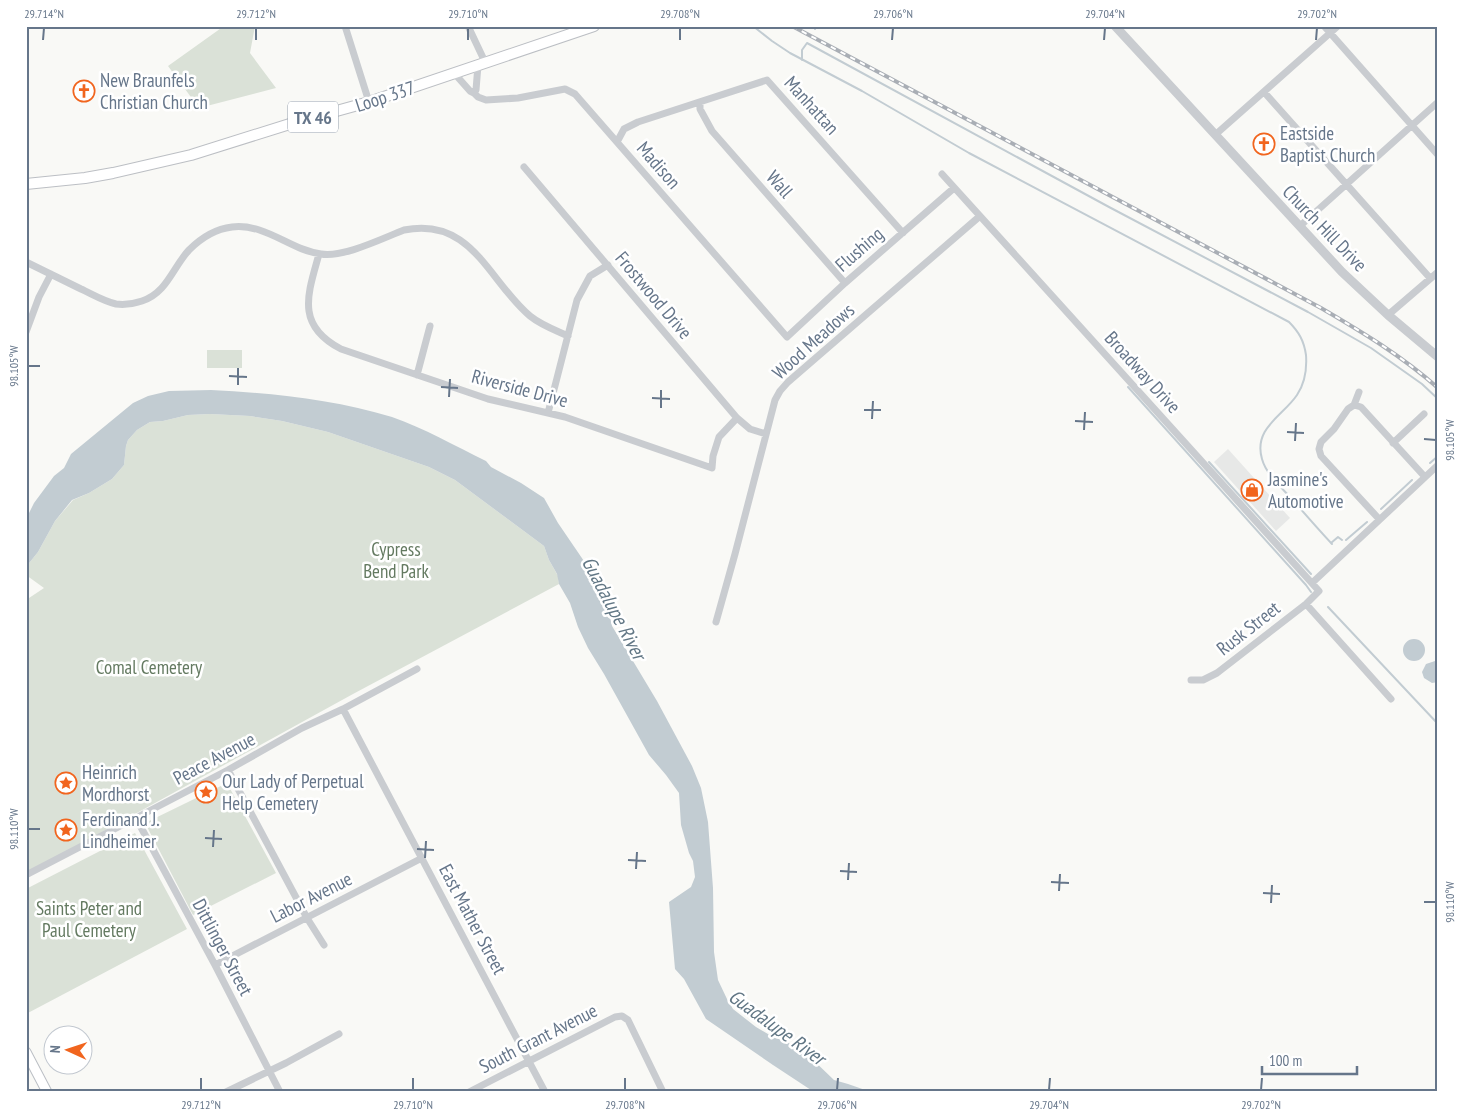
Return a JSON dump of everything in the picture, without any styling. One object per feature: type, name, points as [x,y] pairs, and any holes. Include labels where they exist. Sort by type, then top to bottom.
[{"type":"main road","name":"Loop 337","points":[[26,184],[85,178],[191,155],[293,123],[369,102],[594,26]]},
{"type":"main road","points":[[26,1052],[47,1092]]},
{"type":"street","points":[[345,26],[369,102]]},
{"type":"street","name":"Church Hill Drive","points":[[1114,26],[1342,272],[1438,357]]},
{"type":"street","points":[[1324,26],[1438,155]]},
{"type":"street","points":[[1215,135],[1338,26]]},
{"type":"street","points":[[470,29],[482,64],[474,93]]},
{"type":"street","name":"Madison","points":[[454,73],[470,91],[481,99],[518,98],[561,89],[575,94],[787,337]]},
{"type":"street","name":"Manhattan","points":[[617,142],[624,129],[629,126],[768,80],[903,232]]},
{"type":"street","points":[[1264,92],[1430,278]]},
{"type":"street","name":"Wall","points":[[700,102],[700,109],[712,131],[845,283]]},
{"type":"street","points":[[1300,226],[1438,102]]},
{"type":"street","name":"Frostwood Drive","points":[[524,167],[737,418],[750,429],[766,434]]},
{"type":"street","name":"Broadway Drive","points":[[942,174],[1319,591]]},
{"type":"street","name":"Flushing","points":[[787,337],[845,283],[954,188]]},
{"type":"street","name":"Wood Meadows","points":[[716,622],[775,400],[784,386],[980,216]]},
{"type":"street","points":[[26,262],[110,302],[130,304],[146,300],[154,295],[168,280],[190,249],[203,237],[223,229],[233,227],[268,232],[319,254],[339,253],[413,228],[444,232],[457,238],[483,261],[530,316],[568,336]]},
{"type":"street","name":"Riverside Drive","points":[[319,254],[309,288],[309,313],[316,330],[324,338],[341,349],[495,401],[581,422],[712,468],[713,456],[719,437],[737,418]]},
{"type":"street","points":[[548,413],[577,300],[590,276],[608,266]]},
{"type":"street","points":[[1388,314],[1438,272]]},
{"type":"street","points":[[26,332],[39,297],[51,274]]},
{"type":"street","points":[[417,375],[430,326]]},
{"type":"street","points":[[1360,392],[1354,405],[1348,409],[1334,429],[1321,442],[1319,449],[1321,456],[1379,519]]},
{"type":"street","points":[[1354,405],[1361,407],[1425,477]]},
{"type":"street","points":[[1394,443],[1424,414]]},
{"type":"street","points":[[1312,582],[1438,465]]},
{"type":"street","name":"Rusk Street","points":[[1191,680],[1199,681],[1211,677],[1306,604],[1319,591]]},
{"type":"street","points":[[1306,604],[1391,699]]},
{"type":"street","name":"Peace Avenue","points":[[26,875],[417,669]]},
{"type":"street","name":"East Mather Street","points":[[344,709],[545,1092]]},
{"type":"street","points":[[228,770],[307,918],[324,945]]},
{"type":"street","name":"Dittlinger Street","points":[[136,818],[215,965],[280,1092]]},
{"type":"street","name":"Labor Avenue","points":[[215,965],[422,858]]},
{"type":"street","name":"South Grant Avenue","points":[[470,1092],[614,1017],[622,1016],[628,1020],[663,1092]]},
{"type":"street","points":[[226,1092],[339,1034]]},
{"type":"shaded area","points":[[211,390],[325,401],[392,417],[428,432],[486,461],[491,467],[544,498],[558,523],[588,567],[593,583],[606,599],[612,626],[657,701],[692,766],[701,788],[708,822],[713,888],[714,952],[718,980],[727,999],[733,1009],[756,1027],[808,1055],[834,1080],[871,1092],[814,1092],[706,1019],[684,979],[675,969],[669,902],[691,887],[695,877],[693,861],[681,825],[679,793],[649,755],[588,648],[544,546],[455,480],[429,467],[328,432],[282,421],[250,416],[210,414],[188,415],[150,422],[137,430],[128,440],[124,465],[112,479],[89,493],[72,500],[55,521],[38,552],[26,567],[26,519],[34,503],[54,476],[64,468],[71,454],[133,403],[148,396],[169,391]]},
{"type":"shaded area","name":"Jasmine's Automotive","points":[[1228,449],[1290,518],[1276,531],[1214,462]]},
{"type":"shaded area","points":[[1414,639],[1422,642],[1425,650],[1422,658],[1414,661],[1406,658],[1403,650],[1406,642]]},
{"type":"shaded area","points":[[1438,662],[1438,682],[1432,683],[1424,678],[1422,672],[1426,664]]},
{"type":"green space","points":[[224,26],[255,26],[250,53],[276,88],[199,108],[168,66]]},
{"type":"green space","points":[[207,350],[242,350],[242,368],[207,368]]},
{"type":"green space","points":[[188,415],[250,416],[282,421],[328,432],[429,467],[455,480],[544,546],[558,576],[559,584],[353,694],[26,874],[26,600],[44,588],[26,575],[26,567],[38,552],[55,521],[73,500],[112,479],[124,465],[128,440],[137,430],[150,422]]},
{"type":"green space","points":[[227,783],[276,873],[193,915],[145,823]]},
{"type":"green space","name":"Saints Peter and Paul Cemetery","points":[[135,833],[187,929],[26,1014],[26,889]]},
{"type":"waterway","points":[[753,26],[790,53],[862,91],[969,153],[1289,322],[1298,333],[1304,345],[1306,371],[1302,386],[1297,395],[1265,431],[1260,448],[1262,459],[1274,480],[1332,544]]},
{"type":"waterway","points":[[802,60],[802,50],[807,43],[1109,207],[1308,312],[1371,348],[1422,384],[1438,399]]},
{"type":"waterway","points":[[1128,387],[1311,592]]},
{"type":"waterway","points":[[1430,463],[1438,456]]},
{"type":"waterway","points":[[1209,462],[1311,574]]},
{"type":"waterway","points":[[1381,509],[1412,480]]},
{"type":"waterway","points":[[1346,540],[1367,522]]},
{"type":"waterway","points":[[1331,543],[1338,537],[1342,540]]},
{"type":"waterway","points":[[1328,607],[1438,724]]},
{"type":"railway","points":[[792,26],[1321,308],[1367,335],[1438,388]]},
{"type":"place","name":"New Braunfels Christian Church","points":[[84,91]]},
{"type":"place","name":"Eastside Baptist Church","points":[[1264,144]]},
{"type":"place","name":"Jasmine's Automotive","points":[[1252,490]]},
{"type":"place","name":"Heinrich Mordhorst","points":[[66,783]]},
{"type":"place","name":"Our Lady of Perpetual Help Cemetery","points":[[206,792]]},
{"type":"place","name":"Ferdinand J. Lindheimer","points":[[66,830]]},
{"type":"park label","name":"Cypress Bend Park","points":[[396,560]]},
{"type":"park label","name":"Comal Cemetery","points":[[149,667]]},
{"type":"water label","name":"Guadalupe River","points":[[614,608]]},
{"type":"water label","name":"Guadalupe River","points":[[777,1027]]}]
